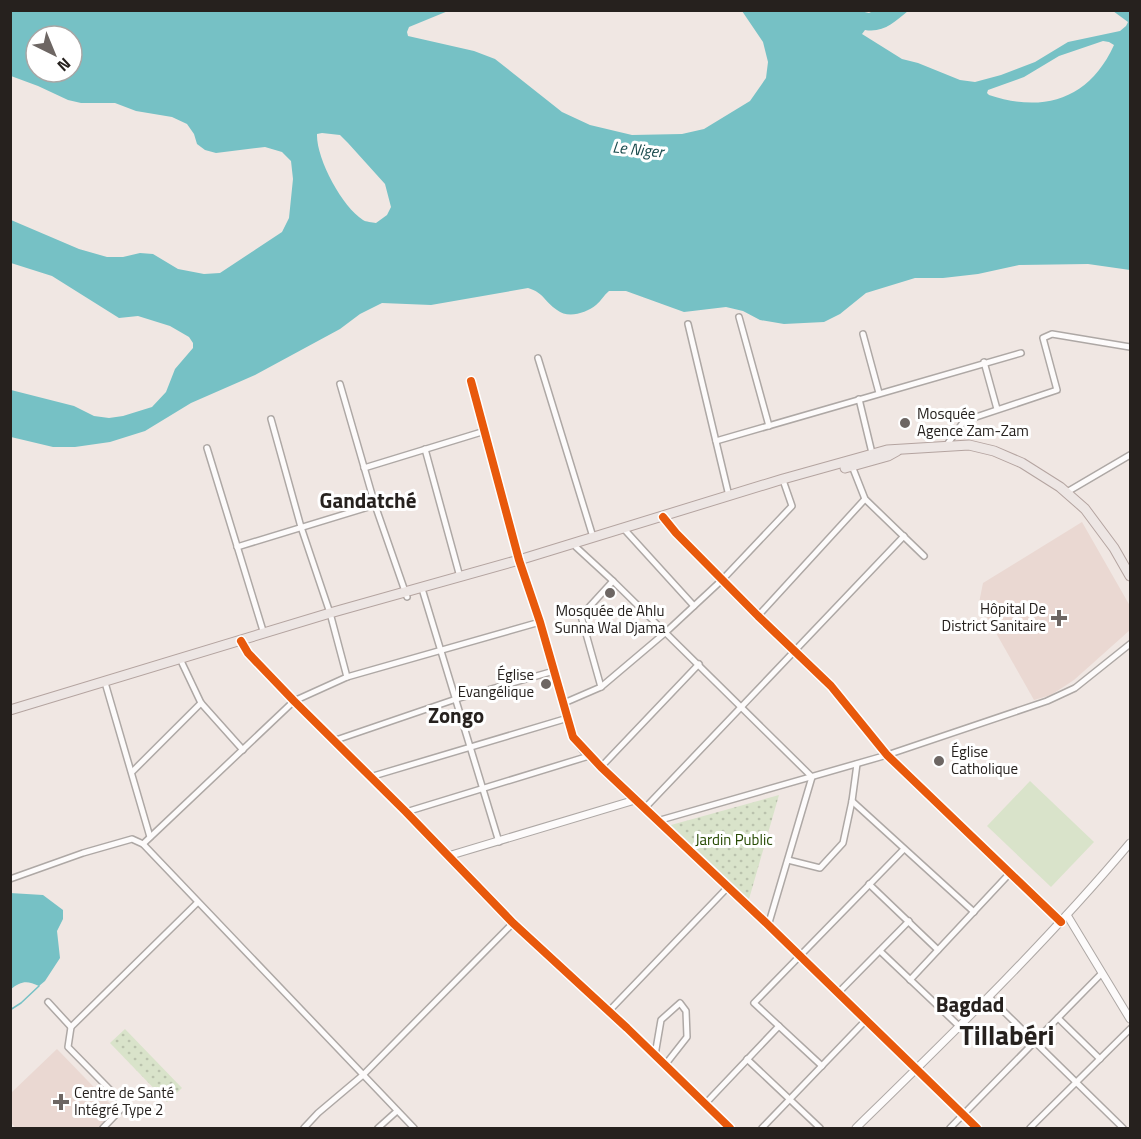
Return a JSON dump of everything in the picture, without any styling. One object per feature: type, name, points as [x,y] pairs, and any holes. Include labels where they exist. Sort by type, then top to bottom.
[{"type":"main road","points":[[665,519],[729,496],[872,453],[969,445],[994,451],[1022,463],[1067,492],[1085,509],[1114,548],[1131,576]]},
{"type":"main road","points":[[407,595],[520,562],[593,537],[888,456],[899,450]]},
{"type":"main road","points":[[10,712],[182,663],[264,634],[407,595],[460,577],[576,547],[625,530]]},
{"type":"main road","points":[[10,712],[331,616]]},
{"type":"street","points":[[739,317],[769,426]]},
{"type":"street","points":[[688,324],[729,496]]},
{"type":"street","points":[[863,334],[879,393]]},
{"type":"street","points":[[946,446],[964,421],[1057,390],[1043,338],[1052,334],[1131,347]]},
{"type":"street","points":[[716,441],[1021,353]]},
{"type":"street","points":[[538,358],[593,537]]},
{"type":"street","points":[[984,363],[998,409]]},
{"type":"street","points":[[471,381],[520,562],[573,737],[634,800],[728,887],[977,1128]]},
{"type":"street","points":[[340,384],[375,505],[407,595]]},
{"type":"street","points":[[859,399],[872,453]]},
{"type":"street","points":[[271,419],[301,527],[331,616],[347,677]]},
{"type":"street","points":[[364,468],[485,431]]},
{"type":"street","points":[[207,448],[264,634]]},
{"type":"street","points":[[425,449],[460,577]]},
{"type":"street","points":[[1067,492],[1131,455]]},
{"type":"street","points":[[852,466],[865,499],[924,556]]},
{"type":"street","points":[[564,703],[601,687],[666,632],[723,579],[792,506],[784,483]]},
{"type":"street","points":[[758,616],[865,499]]},
{"type":"street","points":[[237,547],[375,505]]},
{"type":"street","points":[[665,519],[758,616],[831,686],[887,755],[1061,922]]},
{"type":"street","points":[[625,530],[694,606]]},
{"type":"street","points":[[644,809],[904,536]]},
{"type":"street","points":[[576,547],[699,664],[812,777]]},
{"type":"street","points":[[601,687],[581,616],[613,581]]},
{"type":"street","points":[[423,592],[499,842]]},
{"type":"street","points":[[143,844],[294,701],[347,677],[540,622]]},
{"type":"street","points":[[242,643],[294,701],[513,923],[609,1011],[730,1128]]},
{"type":"street","points":[[657,821],[887,755],[1047,701],[1075,688],[1131,644]]},
{"type":"street","points":[[182,663],[201,703],[243,750]]},
{"type":"street","points":[[601,767],[699,664]]},
{"type":"street","points":[[333,741],[456,699],[554,671]]},
{"type":"street","points":[[106,686],[150,837]]},
{"type":"street","points":[[132,772],[201,703]]},
{"type":"street","points":[[370,777],[568,718]]},
{"type":"street","points":[[406,812],[590,756]]},
{"type":"street","points":[[788,860],[820,868],[843,843],[857,764]]},
{"type":"street","points":[[768,926],[812,777]]},
{"type":"street","points":[[448,856],[634,800]]},
{"type":"street","points":[[852,801],[974,912]]},
{"type":"street","points":[[10,879],[83,853],[132,839],[143,844],[414,1128]]},
{"type":"street","points":[[856,1128],[960,1027],[1061,922],[1131,843]]},
{"type":"street","points":[[822,1066],[754,1003],[904,849]]},
{"type":"street","points":[[910,980],[1010,873]]},
{"type":"street","points":[[869,884],[938,950]]},
{"type":"street","points":[[609,1011],[728,887]]},
{"type":"street","points":[[103,1128],[125,1105],[68,1047],[71,1027],[197,903]]},
{"type":"street","points":[[1067,915],[1131,1019]]},
{"type":"street","points":[[838,993],[909,921]]},
{"type":"street","points":[[304,1128],[318,1113],[363,1075],[513,923]]},
{"type":"street","points":[[880,951],[960,1027]]},
{"type":"street","points":[[950,1128],[1102,973]]},
{"type":"street","points":[[988,997],[1122,1128],[1131,1122]]},
{"type":"street","points":[[48,1002],[71,1027]]},
{"type":"street","points":[[655,1056],[661,1020],[680,1003],[686,1011],[687,1037],[664,1065]]},
{"type":"street","points":[[1058,1018],[1100,1059]]},
{"type":"street","points":[[762,1128],[866,1020]]},
{"type":"street","points":[[705,1104],[779,1026]]},
{"type":"street","points":[[1030,1128],[1131,1029]]},
{"type":"street","points":[[747,1059],[820,1128]]},
{"type":"street","points":[[378,1128],[397,1111]]},
{"type":"shaded area","name":"Hôpital De District Sanitaire","points":[[1082,522],[1130,606],[1130,630],[1074,680],[1051,695],[1034,700],[979,603],[983,583]]},
{"type":"shaded area","points":[[57,1049],[116,1110],[98,1128],[16,1128],[11,1123],[11,1093]]},
{"type":"green space","points":[[1030,781],[1094,842],[1051,887],[987,826]]},
{"type":"green space","name":"Jardin Public","points":[[779,795],[749,899],[671,825]]},
{"type":"green space","points":[[125,1029],[182,1088],[167,1102],[110,1043]]},
{"type":"water","name":"Le Niger","points":[[856,10],[869,13],[908,11],[888,26],[878,30],[865,30],[862,34],[902,59],[960,80],[975,82],[1035,62],[1068,42],[1120,31],[1128,22],[1113,11],[1130,11],[1130,270],[1088,264],[1019,265],[978,274],[915,278],[866,293],[840,314],[824,322],[784,324],[760,320],[743,311],[726,307],[684,312],[626,291],[609,291],[592,308],[572,314],[561,313],[541,295],[528,288],[431,305],[382,303],[360,314],[340,329],[255,375],[191,403],[145,431],[110,442],[75,447],[53,447],[11,437],[11,390],[74,406],[94,416],[109,418],[123,416],[152,407],[166,392],[175,369],[193,348],[193,343],[189,337],[170,326],[138,316],[119,318],[52,276],[11,263],[11,220],[79,249],[107,257],[123,257],[140,253],[153,254],[178,269],[204,274],[220,273],[282,232],[289,218],[293,179],[291,161],[282,152],[265,147],[216,153],[205,150],[197,144],[187,124],[172,117],[136,111],[115,103],[81,103],[68,100],[33,84],[84,84],[84,24],[24,24],[24,81],[11,76],[11,11],[448,11],[409,27],[408,36],[474,51],[495,59],[562,112],[590,125],[632,135],[682,134],[704,129],[750,101],[766,78],[768,62],[763,42],[742,11]],"holes":[[[1103,41],[1114,45],[1104,64],[1092,79],[1078,90],[1046,102],[1028,103],[987,93],[988,90],[1024,77],[1059,56]],[[317,134],[340,135],[385,184],[391,207],[387,215],[376,223],[363,220],[355,214],[339,193],[321,156]]]},
{"type":"water","points":[[10,893],[43,895],[63,910],[63,919],[57,931],[60,958],[45,981],[39,986],[24,982],[11,989]]},
{"type":"waterway","points":[[10,1010],[39,986]]},
{"type":"cycle path","points":[[471,381],[519,560],[540,622],[573,737],[601,767],[763,920],[977,1128]]},
{"type":"cycle path","points":[[663,517],[758,616],[831,686],[887,755],[1061,922]]},
{"type":"cycle path","points":[[241,641],[248,653],[294,701],[513,923],[627,1028],[730,1128]]},
{"type":"place","name":"Mosquée Agence Zam-Zam","points":[[905,423]]},
{"type":"place","name":"Mosquée de Ahlu Sunna Wal Djama","points":[[610,593]]},
{"type":"place","name":"Hôpital De District Sanitaire","points":[[1059,618]]},
{"type":"place","name":"Église Evangélique","points":[[546,684]]},
{"type":"place","name":"Église Catholique","points":[[939,761]]},
{"type":"place","name":"Centre de Santé Intégré Type 2","points":[[61,1102]]},
{"type":"district","name":"Gandatché","points":[[368,501]]},
{"type":"district","name":"Zongo","points":[[456,716]]},
{"type":"district","name":"Bagdad","points":[[970,1005]]},
{"type":"district","name":"Tillabéri","points":[[1007,1036]]}]
